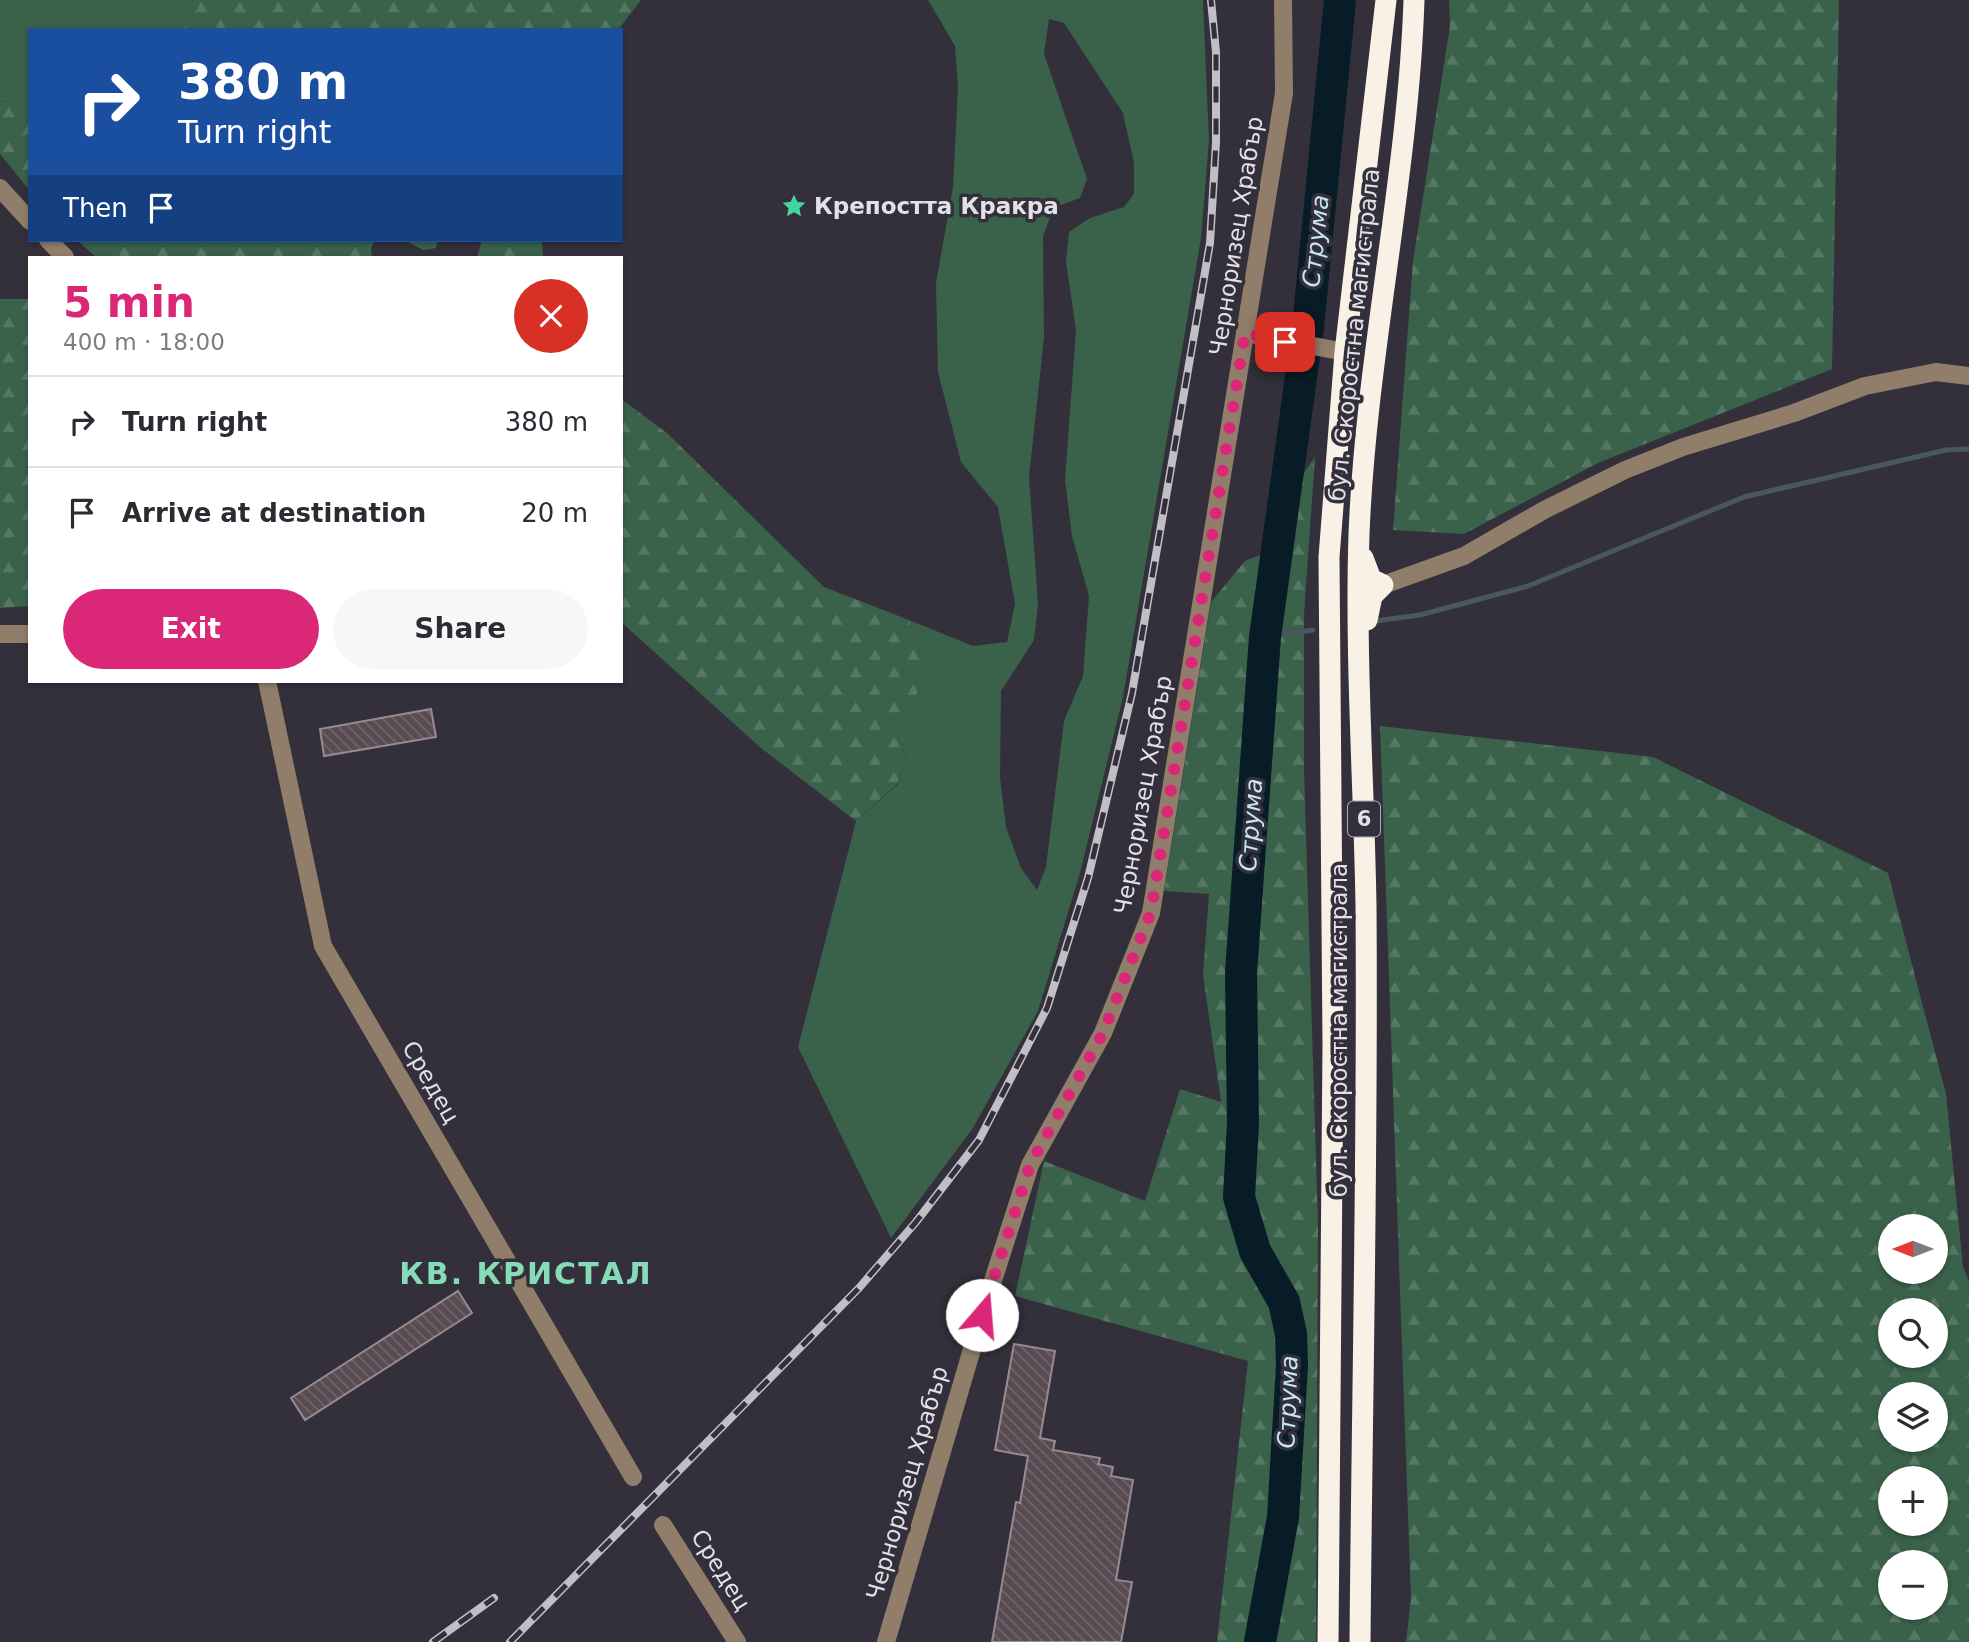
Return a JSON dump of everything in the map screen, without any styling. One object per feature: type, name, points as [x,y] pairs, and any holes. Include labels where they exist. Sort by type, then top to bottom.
[{"type":"highway","name":"бул. Скоростна магистрала","points":[[1328,1642],[1333,1044],[1328,604],[1338,352],[1386,0]]},
{"type":"highway","name":"бул. Скоростна магистрала","points":[[1360,1642],[1366,905],[1359,537],[1364,445],[1406,107],[1414,0]]},
{"type":"highway","points":[[1359,537],[1365,570],[1371,579],[1382,585],[1372,596],[1367,609],[1362,748]]},
{"type":"street","name":"Черноризец Храбър","points":[[886,1642],[982,1315],[1030,1165],[1103,1033],[1151,912],[1254,336],[1284,93],[1283,0]]},
{"type":"street","points":[[0,188],[25,217]]},
{"type":"street","points":[[0,207],[25,217]]},
{"type":"street","points":[[50,242],[64,256]]},
{"type":"street","points":[[1254,336],[1338,352]]},
{"type":"street","points":[[1382,585],[1464,556],[1546,509],[1625,470],[1683,447],[1794,413],[1865,386],[1936,372],[1969,376]]},
{"type":"street","points":[[0,634],[28,634]]},
{"type":"street","name":"Средец","points":[[267,683],[323,946],[633,1477]]},
{"type":"street","name":"Средец","points":[[663,1525],[737,1642]]},
{"type":"green space","points":[[0,0],[193,0],[185,28],[28,28],[28,99],[0,102]]},
{"type":"green space","points":[[193,0],[641,0],[620,28],[185,28]]},
{"type":"green space","points":[[928,0],[1203,0],[1209,141],[1201,238],[1123,697],[1080,873],[1038,1011],[973,1128],[891,1238],[798,1047],[856,821],[898,784],[906,757],[893,725],[911,707],[927,671],[909,620],[973,646],[1007,642],[1015,604],[998,507],[961,462],[938,372],[936,283],[953,187],[958,87],[955,46]],"holes":[[[1049,19],[1064,23],[1123,113],[1134,163],[1134,194],[1124,207],[1090,218],[1069,232],[1066,262],[1076,330],[1065,480],[1072,536],[1089,596],[1083,676],[1064,721],[1046,867],[1037,890],[1021,868],[1006,827],[1000,778],[1001,691],[1034,640],[1038,604],[1029,477],[1044,337],[1043,237],[1053,208],[1080,198],[1087,179],[1044,54]]]},
{"type":"green space","points":[[1449,0],[1839,0],[1832,369],[1598,463],[1464,534],[1393,530],[1413,261],[1450,26]]},
{"type":"green space","points":[[28,99],[28,189],[0,154],[0,102]]},
{"type":"green space","points":[[79,242],[374,242],[372,256],[95,256]]},
{"type":"green space","points":[[408,242],[438,242],[436,248],[423,250]]},
{"type":"green space","points":[[481,242],[542,242],[543,256],[477,256]]},
{"type":"green space","points":[[0,299],[28,299],[28,606],[0,608]]},
{"type":"green space","points":[[623,400],[668,434],[824,587],[909,620],[927,671],[911,707],[893,725],[906,757],[898,783],[856,821],[761,748],[623,624]]},
{"type":"green space","points":[[1315,457],[1304,615],[1304,771],[1318,1224],[1316,1642],[1217,1642],[1248,1361],[1015,1296],[1044,1161],[1145,1201],[1180,1089],[1221,1102],[1203,974],[1209,894],[1164,891],[1211,602],[1245,561],[1290,543],[1298,481]]},
{"type":"green space","points":[[1380,726],[1653,757],[1888,873],[1946,1094],[1963,1267],[1969,1281],[1969,1642],[1406,1642],[1411,1598]]},
{"type":"building","points":[[431,709],[436,737],[324,756],[320,729]]},
{"type":"building","points":[[458,1291],[472,1313],[305,1420],[291,1398]]},
{"type":"building","points":[[1014,1344],[1055,1351],[1040,1438],[1055,1441],[1053,1450],[1100,1458],[1098,1464],[1113,1467],[1111,1476],[1133,1480],[1116,1580],[1132,1582],[1121,1642],[992,1642],[1016,1502],[1020,1503],[1028,1456],[995,1450]]},
{"type":"waterway","name":"Струма","points":[[1260,1642],[1283,1517],[1292,1365],[1291,1334],[1284,1302],[1255,1251],[1239,1197],[1243,1123],[1241,973],[1265,637],[1308,327],[1340,0]]},
{"type":"waterway","points":[[1375,621],[1420,615],[1528,586],[1744,497],[1946,450],[1969,449]]},
{"type":"waterway","points":[[1265,637],[1313,630]]},
{"type":"railway","points":[[510,1642],[859,1288],[916,1222],[979,1140],[1047,1008],[1088,878],[1132,693],[1210,243],[1216,142],[1216,52],[1211,0]]},
{"type":"railway","points":[[433,1642],[494,1598]]},
{"type":"place","name":"Крепостта Кракра","points":[[794,206]]},
{"type":"district","name":"КВ. КРИСТАЛ","points":[[526,1273]]},
{"type":"route","points":[[982,1315],[1030,1165],[1103,1033],[1151,912],[1245,333],[1285,342]]}]
